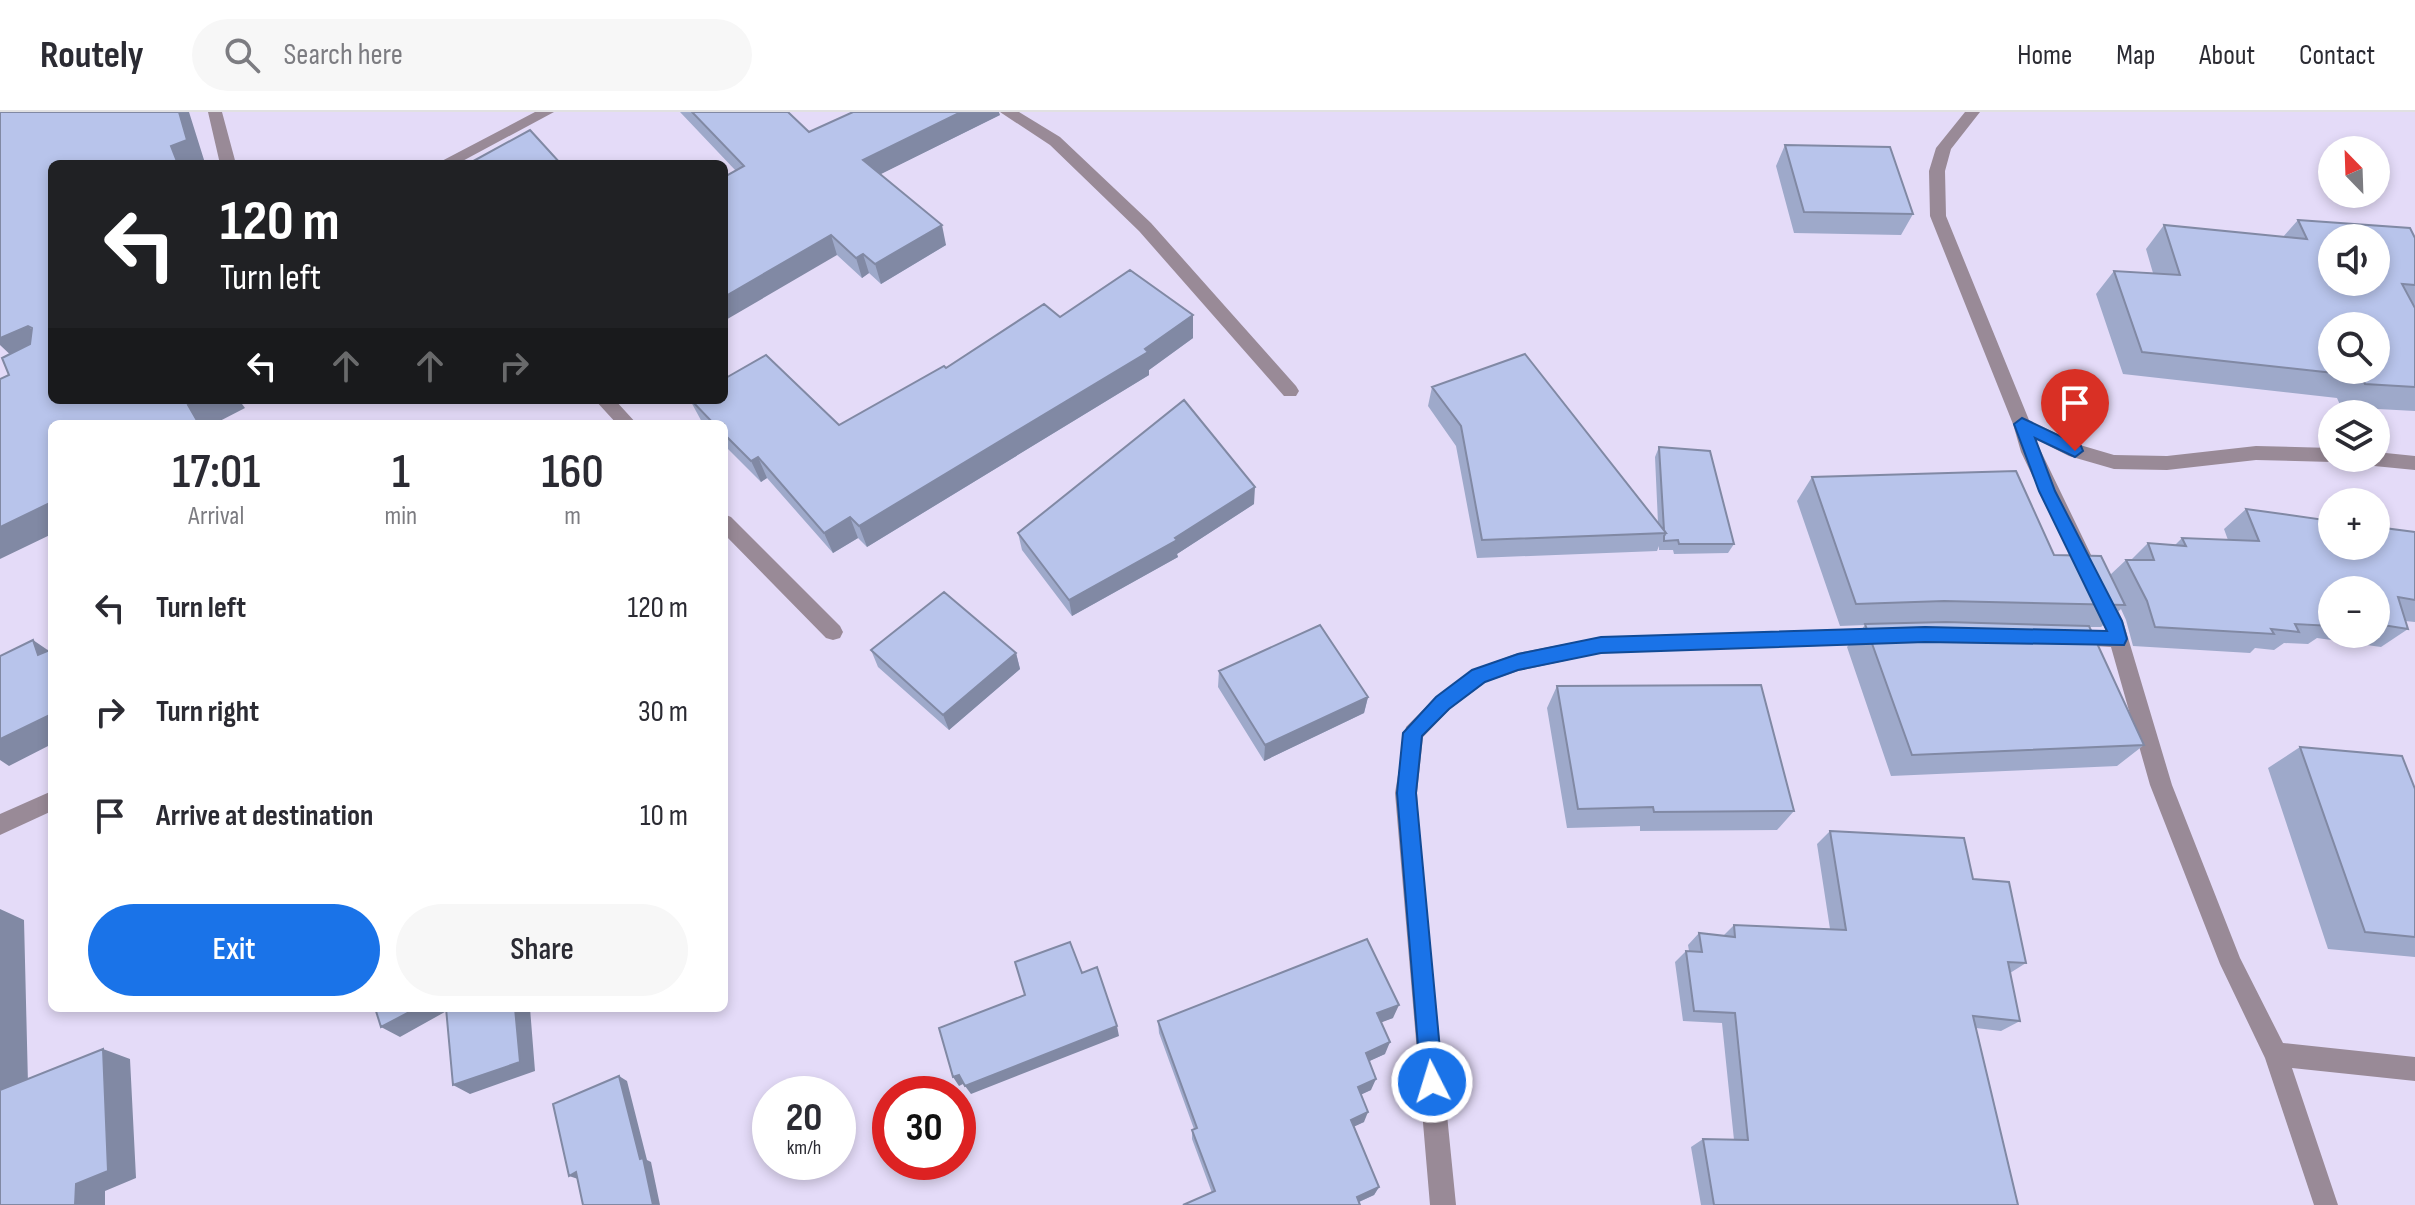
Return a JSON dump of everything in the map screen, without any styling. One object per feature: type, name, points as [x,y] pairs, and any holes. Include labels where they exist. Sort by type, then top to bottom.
[{"type":"street","points":[[215,112],[227,160]]},
{"type":"street","points":[[452,160],[547,112]]},
{"type":"street","points":[[1008,112],[1055,141],[1145,227],[1290,391]]},
{"type":"street","points":[[1973,112],[1944,148],[1937,171],[1938,216],[2047,491],[2113,621],[2161,785],[2231,964],[2276,1054],[2326,1205]]},
{"type":"street","points":[[608,404],[624,420]]},
{"type":"street","points":[[2022,424],[2075,451],[2114,462],[2167,463],[2256,453],[2318,455]]},
{"type":"street","points":[[2390,461],[2415,463]]},
{"type":"street","points":[[728,526],[833,632]]},
{"type":"street","points":[[1443,1205],[1409,844],[1406,793],[1413,733],[1443,703],[1479,676],[1518,662],[1601,645],[1909,635]]},
{"type":"street","points":[[2043,637],[2118,639]]},
{"type":"street","points":[[0,825],[48,803]]},
{"type":"street","points":[[2276,1054],[2415,1069]]},
{"type":"building","points":[[0,112],[179,112],[187,140],[171,146],[176,160],[48,160],[48,404],[190,404],[188,405],[197,420],[48,420],[48,504],[0,527],[0,379],[9,375],[2,358],[30,344],[32,328],[28,326],[0,338]]},
{"type":"building","points":[[692,112],[788,112],[809,132],[853,112],[961,112],[863,160],[942,225],[875,264],[863,254],[856,258],[831,235],[728,295],[728,175],[744,166]]},
{"type":"building","points":[[530,130],[557,160],[475,160]]},
{"type":"building","points":[[1785,145],[1890,147],[1913,214],[1804,212]]},
{"type":"building","points":[[2298,220],[2354,224],[2318,224],[2318,296],[2390,296],[2390,227],[2410,228],[2415,238],[2415,285],[2402,284],[2415,308],[2415,387],[2365,384],[2390,384],[2390,312],[2318,312],[2318,371],[2142,352],[2114,271],[2180,275],[2164,225],[2307,239]]},
{"type":"building","points":[[1130,270],[1193,315],[1145,349],[1148,352],[859,526],[850,517],[824,533],[758,457],[751,461],[728,438],[728,420],[710,420],[695,404],[728,404],[728,377],[766,355],[839,425],[944,366],[946,368],[1044,304],[1060,317]]},
{"type":"building","points":[[1525,354],[1666,533],[1482,540],[1461,426],[1432,387]]},
{"type":"building","points":[[1184,400],[1255,487],[1175,538],[1177,540],[1069,600],[1018,533]]},
{"type":"building","points":[[1659,447],[1710,451],[1734,544],[1664,541],[1666,533]]},
{"type":"building","points":[[2016,471],[2054,555],[2101,556],[2125,605],[1944,601],[1856,604],[1812,477]]},
{"type":"building","points":[[2246,509],[2318,519],[2318,560],[2390,560],[2390,529],[2415,532],[2415,600],[2398,597],[2408,629],[2390,626],[2390,576],[2318,576],[2318,625],[2295,624],[2299,632],[2271,629],[2274,634],[2155,627],[2147,601],[2126,560],[2154,560],[2148,543],[2186,546],[2182,538],[2259,541]]},
{"type":"building","points":[[944,592],[1016,653],[943,715],[871,650]]},
{"type":"building","points":[[1946,622],[2089,626],[2144,745],[1912,755],[1865,624]]},
{"type":"building","points":[[1320,625],[1368,697],[1265,745],[1219,671]]},
{"type":"building","points":[[33,640],[38,655],[48,651],[48,716],[0,739],[0,656]]},
{"type":"building","points":[[1761,685],[1794,811],[1654,812],[1653,807],[1578,809],[1557,686]]},
{"type":"building","points":[[2300,747],[2402,756],[2415,789],[2415,937],[2365,932]]},
{"type":"building","points":[[1830,831],[1964,838],[1973,879],[2009,882],[2026,963],[2008,962],[2020,1021],[1973,1016],[2018,1205],[1714,1205],[1703,1139],[1748,1140],[1735,1013],[1694,1011],[1686,951],[1702,952],[1699,933],[1735,937],[1734,925],[1846,930]]},
{"type":"building","points":[[1367,939],[1399,1005],[1377,1013],[1390,1042],[1366,1053],[1376,1079],[1358,1087],[1368,1112],[1351,1120],[1379,1187],[1357,1197],[1360,1205],[1183,1205],[1215,1191],[1192,1130],[1197,1128],[1158,1021]]},
{"type":"building","points":[[1070,942],[1082,973],[1097,967],[1117,1026],[976,1082],[976,1076],[953,1076],[939,1028],[1025,995],[1015,962]]},
{"type":"building","points":[[376,1012],[409,1012],[381,1027]]},
{"type":"building","points":[[446,1012],[515,1012],[520,1062],[453,1085]]},
{"type":"building","points":[[103,1049],[108,1171],[76,1184],[75,1205],[0,1205],[0,1090]]},
{"type":"building","points":[[619,1076],[653,1205],[583,1205],[576,1172],[569,1176],[553,1104]]},
{"type":"route","points":[[1432,1082],[1406,793],[1413,733],[1443,703],[1479,676],[1518,662],[1601,645],[1925,634],[2118,639],[2113,621],[2047,491],[2022,424],[2075,451]]}]
